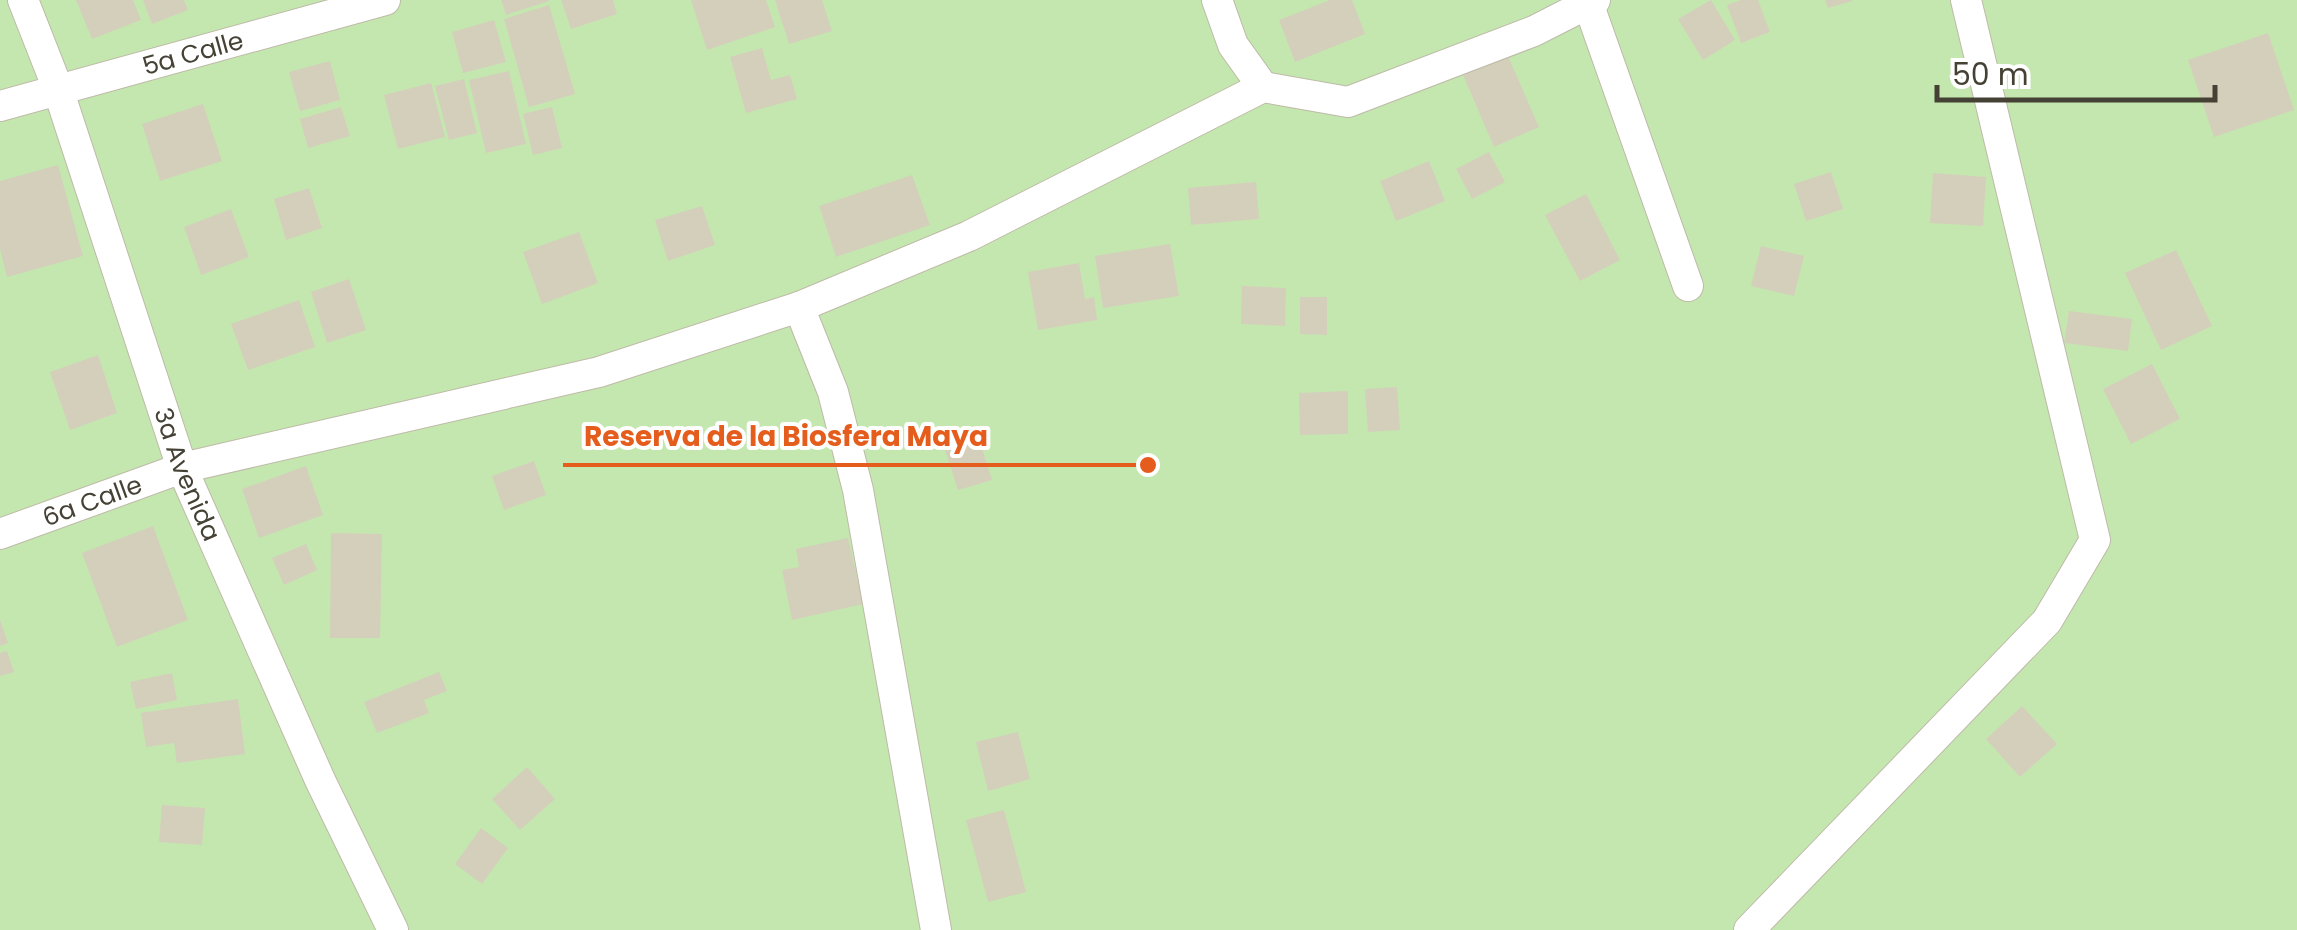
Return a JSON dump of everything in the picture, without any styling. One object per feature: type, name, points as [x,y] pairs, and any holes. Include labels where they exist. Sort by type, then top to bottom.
[{"type":"street","name":"3a Avenida","points":[[23,0],[58,89],[182,468],[320,780],[393,930]]},
{"type":"street","name":"5a Calle","points":[[0,106],[385,0]]},
{"type":"street","points":[[1217,0],[1234,45],[1263,87],[1348,102],[1534,31],[1590,1],[1688,286]]},
{"type":"street","points":[[1749,930],[2048,621],[2095,540],[1966,0]]},
{"type":"street","name":"6a Calle","points":[[0,534],[182,468],[599,372],[799,307],[969,236],[1263,87]]},
{"type":"street","points":[[799,307],[834,392],[858,490],[936,930]]},
{"type":"green space","points":[[0,0],[2297,0],[2297,930],[0,930]]},
{"type":"building","points":[[76,0],[133,0],[141,20],[92,39]]},
{"type":"building","points":[[143,0],[184,0],[188,10],[152,24]]},
{"type":"building","points":[[501,0],[549,0],[549,1],[506,15]]},
{"type":"building","points":[[561,0],[613,0],[617,14],[571,29]]},
{"type":"building","points":[[691,0],[766,0],[775,27],[707,50]]},
{"type":"building","points":[[775,0],[822,0],[832,31],[789,44]]},
{"type":"building","points":[[1330,0],[1352,0],[1365,34],[1295,62],[1279,20]]},
{"type":"building","points":[[1711,0],[1735,40],[1703,60],[1678,19]]},
{"type":"building","points":[[1758,0],[1770,32],[1741,43],[1727,5]]},
{"type":"building","points":[[1825,0],[1852,0],[1852,1],[1828,8]]},
{"type":"building","points":[[549,5],[575,94],[529,107],[504,19]]},
{"type":"building","points":[[494,20],[506,62],[463,73],[452,32]]},
{"type":"building","points":[[2268,33],[2294,110],[2214,137],[2188,60]]},
{"type":"building","points":[[762,48],[771,80],[790,75],[797,99],[746,113],[730,57]]},
{"type":"building","points":[[1508,56],[1539,127],[1494,147],[1463,75]]},
{"type":"building","points":[[330,61],[340,100],[300,111],[289,72]]},
{"type":"building","points":[[509,71],[526,144],[486,153],[469,80]]},
{"type":"building","points":[[464,79],[477,133],[449,140],[435,86]]},
{"type":"building","points":[[431,83],[445,137],[398,149],[384,95]]},
{"type":"building","points":[[203,104],[222,161],[160,181],[142,124]]},
{"type":"building","points":[[341,107],[350,136],[308,148],[300,119]]},
{"type":"building","points":[[552,107],[562,148],[533,155],[523,114]]},
{"type":"building","points":[[1489,152],[1505,182],[1472,199],[1456,169]]},
{"type":"building","points":[[1429,161],[1445,201],[1396,221],[1380,181]]},
{"type":"building","points":[[58,165],[83,256],[7,277],[0,249],[0,181]]},
{"type":"building","points":[[1831,172],[1843,209],[1806,221],[1794,184]]},
{"type":"building","points":[[1933,173],[1986,177],[1983,226],[1930,223]]},
{"type":"building","points":[[912,175],[930,225],[836,257],[819,206]]},
{"type":"building","points":[[1256,182],[1259,219],[1191,225],[1188,188]]},
{"type":"building","points":[[309,188],[322,228],[286,240],[274,199]]},
{"type":"building","points":[[1586,194],[1620,260],[1580,281],[1545,215]]},
{"type":"building","points":[[702,206],[715,245],[668,261],[655,220]]},
{"type":"building","points":[[231,209],[249,257],[201,275],[184,227]]},
{"type":"building","points":[[579,232],[598,283],[542,304],[523,252]]},
{"type":"building","points":[[1170,244],[1179,296],[1103,308],[1095,256]]},
{"type":"building","points":[[1761,246],[1804,256],[1794,296],[1751,286]]},
{"type":"building","points":[[2176,250],[2212,326],[2161,350],[2125,273]]},
{"type":"building","points":[[1079,263],[1085,299],[1094,297],[1097,320],[1038,330],[1028,272]]},
{"type":"building","points":[[349,279],[366,330],[327,343],[311,292]]},
{"type":"building","points":[[1242,286],[1286,288],[1285,326],[1241,324]]},
{"type":"building","points":[[1300,297],[1327,297],[1327,335],[1300,334]]},
{"type":"building","points":[[299,300],[315,347],[248,370],[231,324]]},
{"type":"building","points":[[2069,311],[2132,319],[2128,351],[2064,343]]},
{"type":"building","points":[[98,355],[117,413],[70,430],[50,372]]},
{"type":"building","points":[[2152,364],[2180,419],[2131,444],[2103,389]]},
{"type":"building","points":[[1397,387],[1400,430],[1368,432],[1365,389]]},
{"type":"building","points":[[1348,391],[1348,434],[1300,435],[1299,393]]},
{"type":"building","points":[[979,439],[992,480],[958,490],[945,450]]},
{"type":"building","points":[[534,461],[546,495],[504,510],[492,476]]},
{"type":"building","points":[[306,466],[323,515],[259,538],[242,489]]},
{"type":"building","points":[[153,526],[188,620],[117,647],[82,553]]},
{"type":"building","points":[[331,533],[382,534],[380,638],[330,638]]},
{"type":"building","points":[[848,538],[863,604],[792,620],[782,570],[799,567],[796,549]]},
{"type":"building","points":[[306,544],[317,570],[284,585],[272,558]]},
{"type":"building","points":[[0,620],[8,643],[0,646]]},
{"type":"building","points":[[7,651],[14,672],[0,676],[0,653]]},
{"type":"building","points":[[439,672],[447,691],[424,700],[429,713],[377,733],[364,702]]},
{"type":"building","points":[[172,673],[177,700],[136,709],[130,682]]},
{"type":"building","points":[[238,699],[245,754],[177,763],[174,743],[146,747],[141,713]]},
{"type":"building","points":[[2022,706],[2057,744],[2020,777],[1986,739]]},
{"type":"building","points":[[1018,732],[1030,779],[988,791],[976,742]]},
{"type":"building","points":[[527,767],[555,799],[520,830],[492,799]]},
{"type":"building","points":[[162,805],[205,808],[202,845],[159,842]]},
{"type":"building","points":[[1004,810],[1026,892],[988,902],[966,820]]},
{"type":"building","points":[[481,828],[508,848],[482,884],[455,864]]},
{"type":"place","name":"Reserva de la Biosfera Maya","points":[[1148,465]]}]
